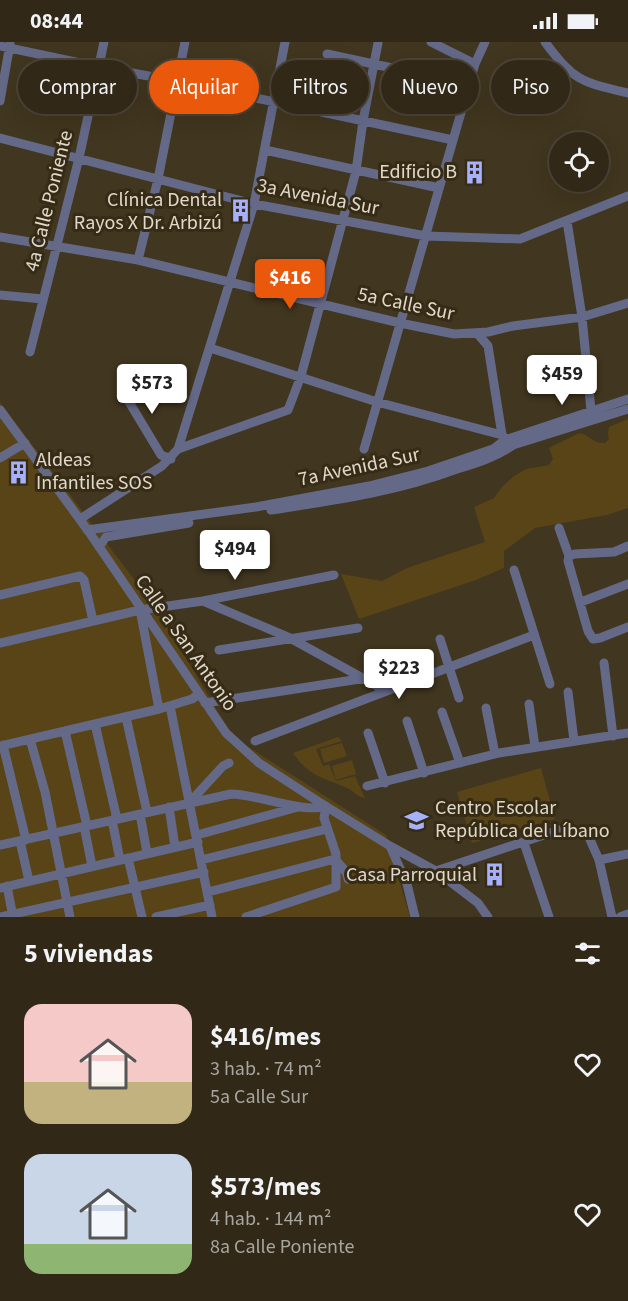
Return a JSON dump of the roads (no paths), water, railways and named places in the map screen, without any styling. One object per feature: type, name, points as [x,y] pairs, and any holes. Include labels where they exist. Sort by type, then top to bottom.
[{"type":"street","name":"4a Calle Poniente","points":[[100,60],[104,42]]},
{"type":"street","points":[[181,60],[185,42]]},
{"type":"street","points":[[281,60],[285,42]]},
{"type":"street","points":[[431,42],[469,60]]},
{"type":"street","points":[[476,60],[485,42]]},
{"type":"street","points":[[545,42],[568,72],[589,83],[628,93]]},
{"type":"street","points":[[178,449],[288,410],[301,376],[356,171],[378,43]]},
{"type":"street","points":[[0,101],[7,45],[70,60]]},
{"type":"street","points":[[327,54],[381,64]]},
{"type":"street","name":"4a Calle Poniente","points":[[30,352],[89,114]]},
{"type":"street","points":[[138,260],[158,179],[170,114]]},
{"type":"street","points":[[80,519],[171,459],[178,449],[254,204],[271,114]]},
{"type":"street","points":[[330,114],[453,140]]},
{"type":"street","points":[[363,449],[460,114]]},
{"type":"street","name":"3a Avenida Sur","points":[[0,138],[254,204],[426,236],[520,239],[628,196]]},
{"type":"street","points":[[265,150],[440,188]]},
{"type":"street","points":[[567,221],[582,317],[591,410]]},
{"type":"street","name":"5a Calle Sur","points":[[0,237],[138,260],[454,334],[477,333],[582,317],[628,303]]},
{"type":"street","points":[[0,295],[44,299]]},
{"type":"street","points":[[210,348],[377,402],[506,440],[488,346],[477,333]]},
{"type":"street","points":[[123,392],[161,455],[171,459]]},
{"type":"street","name":"7a Avenida Sur","points":[[87,530],[256,507],[378,484],[428,471],[493,449],[506,440],[628,399]]},
{"type":"street","name":"7a Avenida Sur","points":[[99,547],[106,537],[369,495],[397,488],[497,455],[506,440],[628,409]]},
{"type":"street","name":"Calle a San Antonio","points":[[0,410],[80,519],[226,733],[259,763],[390,846],[436,871],[478,903],[488,917]]},
{"type":"street","points":[[0,458],[25,443]]},
{"type":"street","points":[[559,528],[569,556],[568,561],[588,631],[593,639],[628,627]]},
{"type":"street","points":[[569,556],[614,552],[627,548]]},
{"type":"street","points":[[514,570],[550,684]]},
{"type":"street","points":[[1,644],[140,610],[203,601],[334,575]]},
{"type":"street","points":[[0,596],[80,576],[84,580],[93,621]]},
{"type":"street","points":[[580,602],[628,584]]},
{"type":"street","points":[[203,601],[290,638],[386,691]]},
{"type":"street","points":[[140,610],[159,709]]},
{"type":"street","points":[[219,650],[358,627]]},
{"type":"street","points":[[255,741],[534,635]]},
{"type":"street","points":[[440,639],[459,698]]},
{"type":"street","points":[[604,663],[613,736]]},
{"type":"street","points":[[205,704],[366,678]]},
{"type":"street","points":[[568,692],[574,741]]},
{"type":"street","points":[[29,881],[23,840],[1,745],[159,709],[192,699],[199,694]]},
{"type":"street","points":[[529,704],[535,747]]},
{"type":"street","points":[[170,706],[212,917]]},
{"type":"street","points":[[486,708],[495,754]]},
{"type":"street","points":[[442,712],[460,763]]},
{"type":"street","points":[[126,717],[143,813],[147,853]]},
{"type":"street","points":[[407,721],[424,773]]},
{"type":"street","points":[[95,724],[114,819],[142,917]]},
{"type":"street","points":[[65,731],[86,826],[92,866]]},
{"type":"street","points":[[368,733],[385,783]]},
{"type":"street","points":[[367,786],[495,754],[628,733]]},
{"type":"street","points":[[30,739],[45,792],[70,917]]},
{"type":"street","points":[[189,803],[223,766],[229,763]]},
{"type":"street","points":[[0,845],[236,794],[258,796],[300,807],[326,806]]},
{"type":"street","points":[[246,917],[336,887],[334,847],[327,830],[324,813],[326,806]]},
{"type":"street","points":[[169,807],[175,847]]},
{"type":"street","points":[[3,887],[175,847],[197,838],[300,807]]},
{"type":"street","points":[[436,871],[559,830],[575,829],[585,832],[599,860],[612,917]]},
{"type":"street","points":[[201,860],[327,830]]},
{"type":"street","points":[[524,843],[549,917]]},
{"type":"street","points":[[390,846],[407,884],[415,917]]},
{"type":"street","points":[[599,860],[628,854]]},
{"type":"street","points":[[335,859],[348,879]]},
{"type":"street","points":[[208,892],[335,859]]},
{"type":"street","points":[[399,865],[408,860],[420,861]]},
{"type":"street","points":[[0,917],[13,916],[204,872]]},
{"type":"street","points":[[0,876],[13,916]]},
{"type":"street","points":[[156,917],[210,905]]},
{"type":"street","points":[[620,917],[628,914]]},
{"type":"place","name":"Edificio B","points":[[475,172]]},
{"type":"place","name":"Clínica Dental Rayos X Dr. Arbizú","points":[[240,211]]},
{"type":"place","name":"Aldeas Infantiles SOS","points":[[18,472]]},
{"type":"place","name":"Centro Escolar República del Líbano","points":[[417,820]]},
{"type":"place","name":"Casa Parroquial","points":[[495,875]]}]
